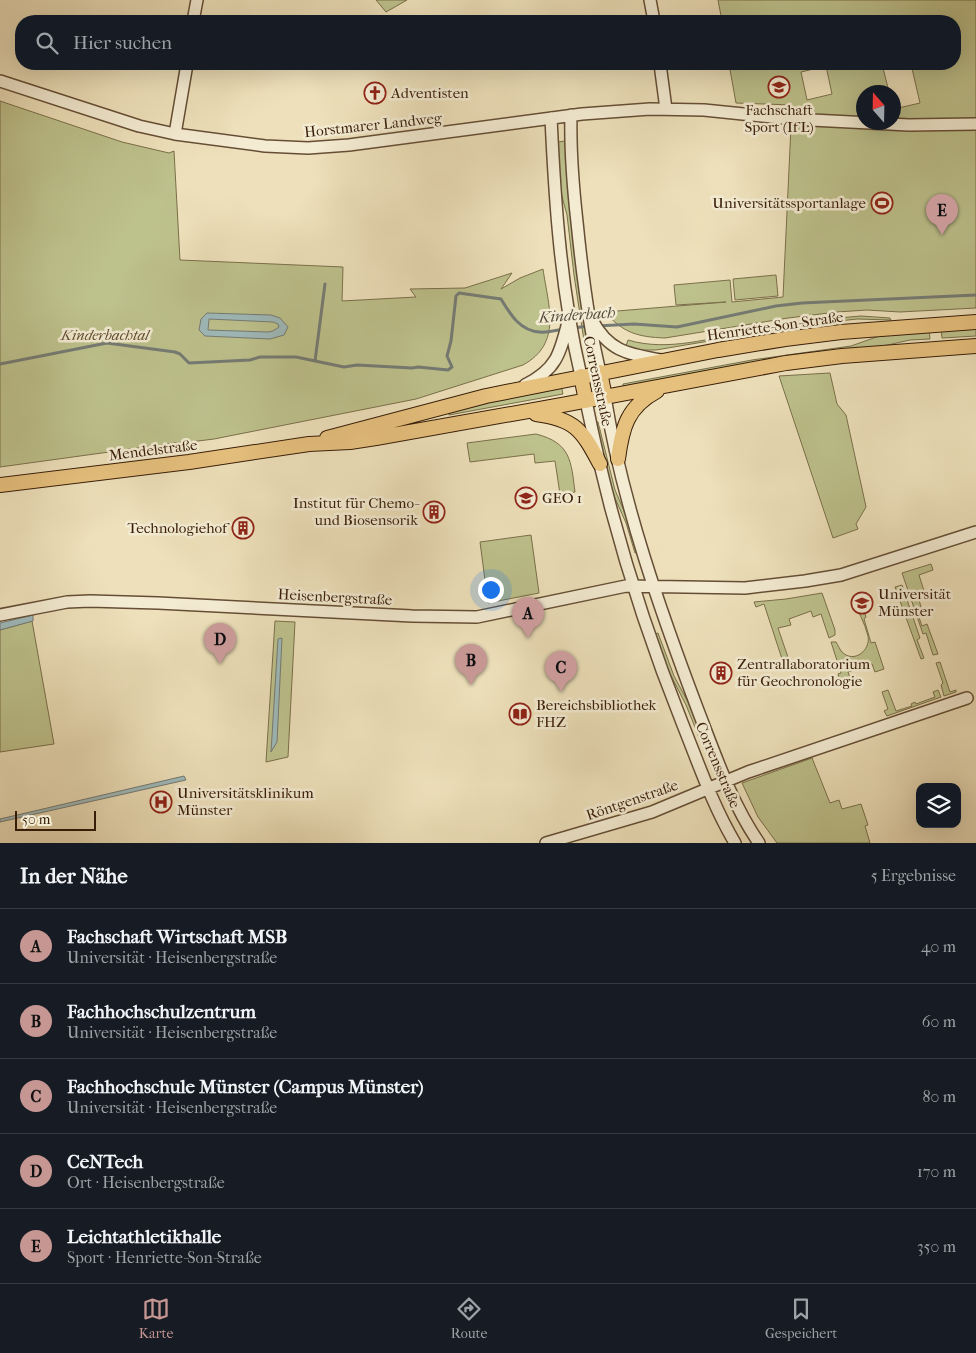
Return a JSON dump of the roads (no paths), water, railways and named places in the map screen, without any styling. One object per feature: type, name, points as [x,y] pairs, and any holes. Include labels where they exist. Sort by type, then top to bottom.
[{"type":"main road","name":"Henriette-Son-Straße","points":[[581,376],[746,345],[841,332],[976,322]]},
{"type":"main road","points":[[586,401],[754,368],[811,360],[976,346]]},
{"type":"main road","name":"Corrensstraße","points":[[600,372],[605,397]]},
{"type":"main road","name":"Corrensstraße","points":[[581,376],[586,401]]},
{"type":"main road","name":"Mendelstraße","points":[[309,444],[348,431],[460,402],[518,388],[581,376]]},
{"type":"main road","points":[[618,459],[623,430],[631,412],[644,398],[666,386]]},
{"type":"main road","name":"Mendelstraße","points":[[0,485],[199,461],[309,444],[350,442],[586,401]]},
{"type":"main road","points":[[521,413],[553,417],[573,425],[586,438],[600,464]]},
{"type":"street","points":[[194,15],[197,0]]},
{"type":"street","points":[[650,0],[653,15]]},
{"type":"street","points":[[175,134],[186,70]]},
{"type":"street","points":[[661,70],[666,109]]},
{"type":"street","name":"Horstmarer Landweg","points":[[0,81],[102,114],[175,134],[265,146],[308,148],[349,145],[603,112],[666,109],[713,110],[821,121],[909,125],[976,124]]},
{"type":"street","name":"Corrensstraße","points":[[571,116],[574,196],[590,319],[596,333],[600,372]]},
{"type":"street","name":"Corrensstraße","points":[[551,118],[556,214],[569,321],[568,336],[581,376]]},
{"type":"street","name":"Corrensstraße","points":[[596,333],[621,351],[662,360]]},
{"type":"street","name":"Mendelstraße","points":[[518,388],[535,381],[548,372],[557,359],[568,336]]},
{"type":"street","name":"Corrensstraße","points":[[605,397],[618,459],[654,586],[686,680],[727,782],[746,822],[759,843]]},
{"type":"street","name":"Corrensstraße","points":[[586,401],[600,464],[633,585],[659,662],[708,789],[736,843]]},
{"type":"street","points":[[633,585],[745,588],[821,579],[976,532]]},
{"type":"street","name":"Heisenbergstraße","points":[[0,616],[67,602],[90,601],[412,616],[477,617],[633,585]]},
{"type":"street","name":"Corrensstraße","points":[[727,782],[757,769],[967,698]]},
{"type":"street","name":"Röntgenstraße","points":[[546,843],[652,812],[727,782]]},
{"type":"water","points":[[207,313],[271,315],[280,318],[288,327],[284,335],[270,339],[205,336],[199,330],[201,319]],"holes":[[[209,319],[273,322],[278,324],[279,327],[268,332],[208,330]]]},
{"type":"water","points":[[33,615],[33,621],[0,630],[0,623]]},
{"type":"water","points":[[282,638],[277,742],[271,752],[278,639]]},
{"type":"water","points":[[184,776],[186,780],[0,822],[0,819]]},
{"type":"waterway","points":[[315,361],[325,284]]},
{"type":"waterway","name":"Kinderbach","points":[[0,364],[107,343],[175,352],[180,354],[189,363],[250,360],[260,357],[296,357],[344,367],[357,365],[448,370],[452,367],[447,356],[451,341],[456,296],[459,293],[501,299],[516,321],[527,329],[540,332],[564,329]]},
{"type":"waterway","name":"Kinderbach","points":[[597,326],[634,324],[677,327],[776,306],[802,303],[976,295]]},
{"type":"waterway","name":"Kinderbach","points":[[573,328],[589,326]]},
{"type":"place","name":"Fachschaft Sport (IfL)","points":[[779,87]]},
{"type":"place","name":"Adventisten","points":[[375,93]]},
{"type":"place","name":"Universitätssportanlage","points":[[882,203]]},
{"type":"place","name":"Leichtathletikhalle","points":[[942,235]]},
{"type":"place","name":"GEO 1","points":[[526,498]]},
{"type":"place","name":"Institut für Chemo- und Biosensorik","points":[[434,512]]},
{"type":"place","name":"Technologiehof","points":[[243,528]]},
{"type":"place","name":"Universität Münster","points":[[862,603]]},
{"type":"place","name":"Fachschaft Wirtschaft MSB","points":[[528,638]]},
{"type":"place","name":"CeNTech","points":[[220,664]]},
{"type":"place","name":"Zentrallaboratorium für Geochronologie","points":[[721,673]]},
{"type":"place","name":"Fachhochschulzentrum","points":[[471,685]]},
{"type":"place","name":"Fachhochschule Münster (Campus Münster)","points":[[561,692]]},
{"type":"place","name":"Bereichsbibliothek FHZ","points":[[520,714]]},
{"type":"place","name":"Universitätsklinikum Münster","points":[[161,802]]},
{"type":"park label","name":"Kinderbachtal","points":[[105,335]]}]
